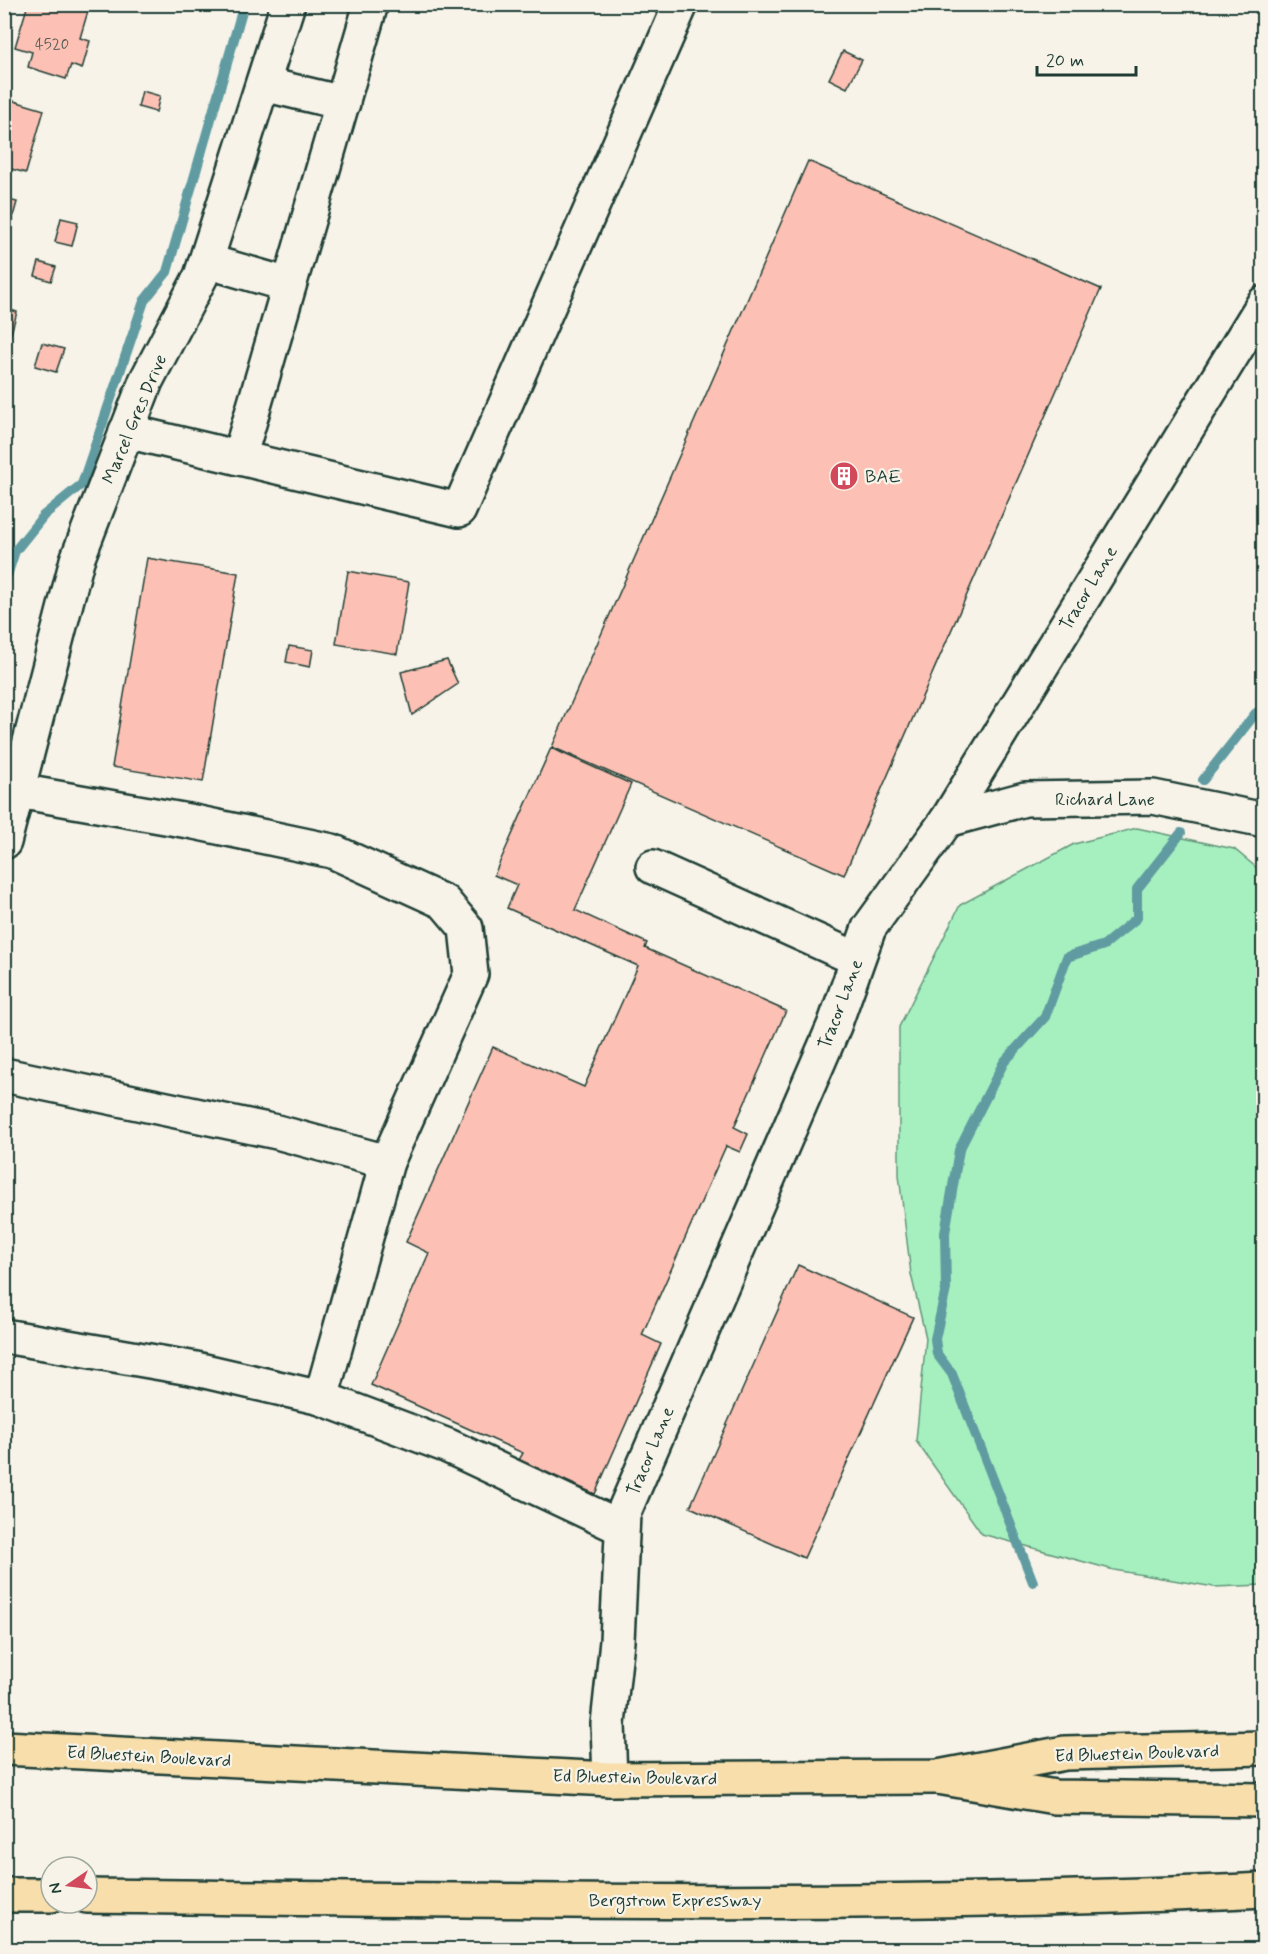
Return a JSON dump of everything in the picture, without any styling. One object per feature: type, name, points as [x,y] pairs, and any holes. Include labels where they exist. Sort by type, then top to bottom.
[{"type":"main road","name":"Ed Bluestein Boulevard","points":[[4,1748],[610,1779],[938,1777],[1065,1753],[1263,1748]]},
{"type":"main road","points":[[938,1777],[1055,1797],[1263,1800]]},
{"type":"main road","name":"Bergstrom Expressway","points":[[99,1896],[414,1901],[842,1899],[1130,1896],[1263,1890]]},
{"type":"main road","points":[[4,1895],[39,1895]]},
{"type":"street","name":"Marcel Gres Drive","points":[[4,842],[77,560],[146,381],[206,261],[288,4]]},
{"type":"street","points":[[239,458],[372,4]]},
{"type":"street","points":[[126,431],[459,510],[681,4]]},
{"type":"street","points":[[263,84],[343,103]]},
{"type":"street","points":[[206,261],[289,285]]},
{"type":"street","name":"Tracor Lane","points":[[610,1779],[608,1724],[617,1641],[623,1514],[834,1026],[869,928],[947,820],[1263,303]]},
{"type":"street","points":[[18,791],[194,822],[332,851],[444,902],[466,928],[471,974],[387,1162],[321,1398]]},
{"type":"street","name":"Richard Lane","points":[[947,820],[1025,799],[1153,797],[1263,820]]},
{"type":"street","points":[[653,867],[857,959]]},
{"type":"street","points":[[4,1075],[277,1132],[387,1162]]},
{"type":"street","points":[[4,1336],[196,1369],[321,1398],[448,1446],[622,1528]]},
{"type":"green space","points":[[1137,828],[1234,849],[1263,873],[1263,1585],[1214,1587],[1114,1570],[982,1534],[916,1441],[926,1338],[911,1274],[899,1175],[899,1027],[960,905],[1074,844]]},
{"type":"building","points":[[28,4],[66,4],[88,11],[80,38],[90,41],[82,69],[71,65],[66,79],[28,67],[32,52],[15,47]]},
{"type":"building","points":[[843,51],[862,60],[847,88],[829,79]]},
{"type":"building","points":[[142,91],[160,96],[156,112],[138,107]]},
{"type":"building","points":[[4,98],[44,110],[26,173],[4,167]]},
{"type":"building","name":"BAE","points":[[808,161],[1101,289],[844,875],[552,747]]},
{"type":"building","points":[[4,199],[17,202],[4,249]]},
{"type":"building","points":[[61,218],[78,222],[72,246],[55,242]]},
{"type":"building","points":[[39,262],[56,267],[51,281],[35,276]]},
{"type":"building","points":[[4,308],[17,312],[5,355],[4,355]]},
{"type":"building","points":[[42,343],[64,349],[56,372],[35,366]]},
{"type":"building","points":[[147,558],[238,573],[203,782],[112,767]]},
{"type":"building","points":[[348,571],[409,582],[397,654],[336,644]]},
{"type":"building","points":[[289,646],[313,650],[310,667],[286,662]]},
{"type":"building","points":[[447,660],[458,684],[412,715],[401,672]]},
{"type":"building","points":[[551,748],[631,784],[575,910],[647,943],[645,948],[786,1011],[734,1127],[748,1134],[740,1152],[726,1146],[642,1335],[661,1344],[595,1494],[519,1460],[523,1453],[371,1385],[429,1253],[406,1242],[493,1047],[584,1087],[638,966],[507,908],[517,885],[494,875]]},
{"type":"building","points":[[798,1265],[913,1317],[804,1558],[690,1507]]},
{"type":"waterway","points":[[4,585],[15,551],[44,515],[82,484],[144,301],[167,272],[244,4]]},
{"type":"waterway","points":[[1203,780],[1255,714],[1264,708]]},
{"type":"waterway","points":[[1033,1582],[952,1374],[937,1354],[935,1339],[946,1289],[945,1233],[959,1150],[1004,1062],[1045,1017],[1067,957],[1104,945],[1137,918],[1137,889],[1181,833]]},
{"type":"place","name":"BAE","points":[[844,476]]}]
